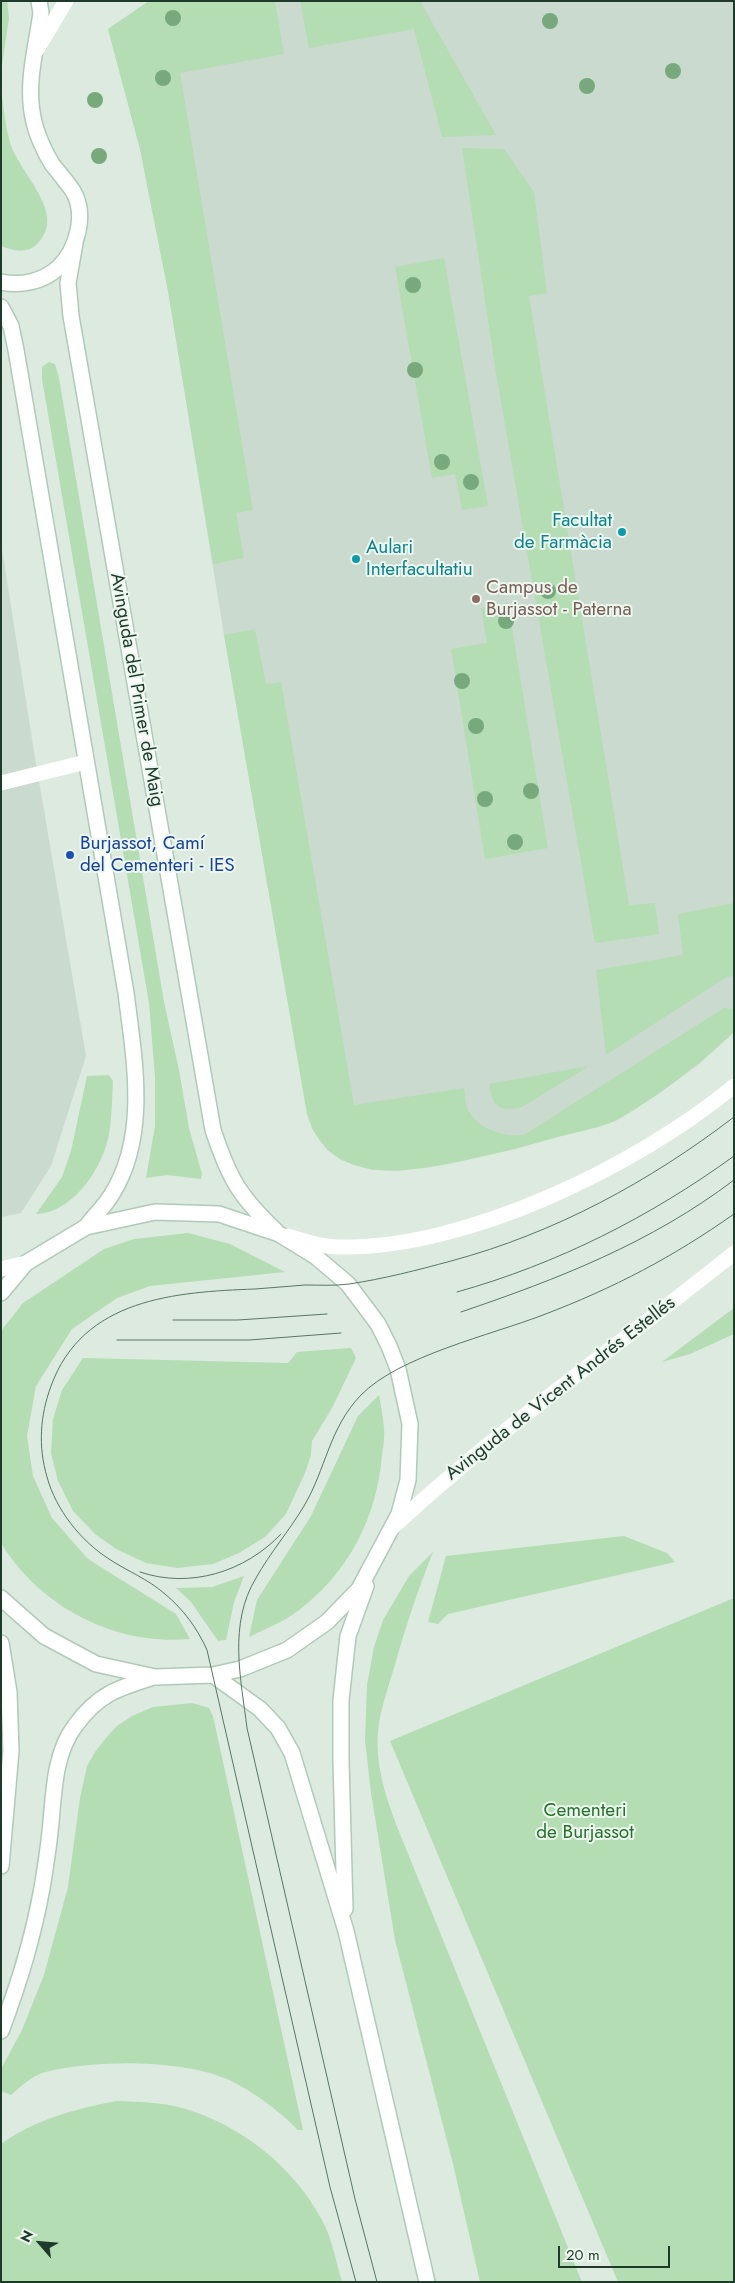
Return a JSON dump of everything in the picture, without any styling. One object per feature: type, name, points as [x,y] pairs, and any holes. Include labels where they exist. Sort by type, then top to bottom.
[{"type":"main road","name":"Avinguda del Primer de Maig","points":[[39,1],[41,13],[33,57],[30,88],[34,122],[51,162],[74,193],[78,210],[79,228],[68,283],[71,316],[213,1130],[225,1166],[237,1189],[256,1213],[279,1234]]},
{"type":"main road","points":[[33,57],[42,38],[66,1]]},
{"type":"main road","points":[[1,282],[11,284],[29,283],[49,276],[63,263],[75,243]]},
{"type":"main road","points":[[1,308],[11,326],[13,334],[126,993],[138,1088],[134,1129],[126,1164],[112,1194],[86,1227]]},
{"type":"main road","points":[[1,783],[86,762]]},
{"type":"main road","points":[[1,1269],[26,1263],[86,1227],[156,1212],[219,1214],[309,1243],[338,1247],[371,1246],[432,1237],[523,1207],[586,1181],[676,1129],[734,1086]]},
{"type":"main road","points":[[1,2031],[29,1952],[42,1888],[50,1833],[53,1791],[60,1758],[74,1727],[95,1704],[117,1688],[155,1677],[213,1675],[240,1669],[287,1650],[328,1622],[359,1589],[399,1514],[408,1480],[410,1424],[398,1369],[378,1324],[348,1284],[315,1256],[279,1234]]},
{"type":"main road","name":"Avinguda de Vicent Andrés Estellés","points":[[392,1528],[474,1455],[667,1308],[734,1253]]},
{"type":"main road","points":[[1,1293],[26,1263]]},
{"type":"main road","points":[[667,1308],[734,1263]]},
{"type":"main road","points":[[346,1931],[341,1770],[342,1700],[348,1636],[376,1557]]},
{"type":"main road","points":[[1,1598],[44,1636],[96,1664],[155,1677]]},
{"type":"main road","points":[[1,1643],[9,1692],[10,1751],[1,1866]]},
{"type":"main road","points":[[213,1675],[260,1709],[278,1728],[292,1753],[346,1931],[427,2282]]},
{"type":"shaded area","name":"Campus de Burjassot - Paterna","points":[[149,1],[734,1],[734,1032],[697,1066],[617,1120],[512,1150],[400,1171],[372,1170],[341,1160],[327,1150],[312,1129],[224,635],[168,291],[140,149],[108,29]]},
{"type":"shaded area","points":[[1,543],[35,758],[86,1056],[51,1166],[21,1213],[1,1217]]},
{"type":"green space","points":[[1,1],[7,1],[9,18],[1,72]]},
{"type":"green space","points":[[149,1],[275,1],[284,54],[180,73],[253,510],[236,513],[244,558],[213,564],[168,291],[140,149],[108,29]]},
{"type":"green space","points":[[300,1],[420,1],[496,135],[442,137],[414,29],[309,48]]},
{"type":"green space","points":[[1,86],[5,122],[10,143],[39,195],[45,208],[47,220],[45,232],[37,244],[24,250],[15,250],[1,246]]},
{"type":"green space","points":[[462,148],[504,149],[534,192],[547,293],[529,296],[629,905],[655,903],[659,934],[595,943],[496,373]]},
{"type":"green space","points":[[444,258],[488,506],[462,510],[455,474],[432,478],[395,267]]},
{"type":"green space","points":[[49,362],[55,364],[59,378],[164,1002],[189,1128],[202,1174],[201,1179],[167,1175],[146,1178],[155,1126],[155,1077],[149,1003],[42,379],[42,367]]},
{"type":"green space","points":[[508,603],[548,848],[485,859],[451,649],[487,643],[481,608]]},
{"type":"green space","points":[[255,629],[266,684],[281,682],[354,1105],[464,1088],[467,1107],[471,1115],[483,1126],[507,1135],[524,1135],[724,1008],[734,1009],[734,1032],[693,1068],[664,1090],[619,1119],[603,1125],[523,1147],[417,1169],[371,1169],[351,1164],[332,1153],[318,1137],[307,1114],[224,635]]},
{"type":"green space","points":[[734,903],[734,976],[727,977],[714,985],[606,1055],[596,970],[683,955],[678,914]]},
{"type":"green space","points":[[589,1066],[522,1107],[514,1109],[502,1108],[495,1103],[490,1092],[489,1084]]},
{"type":"green space","points":[[109,1075],[113,1081],[111,1121],[106,1147],[100,1161],[93,1174],[74,1197],[50,1212],[36,1214],[62,1177],[71,1151],[87,1076]]},
{"type":"green space","points":[[188,1233],[230,1244],[285,1272],[150,1286],[117,1298],[72,1329],[36,1386],[27,1436],[33,1476],[52,1518],[88,1559],[176,1614],[190,1639],[162,1640],[134,1636],[108,1629],[82,1618],[36,1586],[17,1566],[1,1543],[1,1332],[23,1303],[104,1249],[134,1239]]},
{"type":"green space","points":[[734,1308],[734,1334],[690,1354],[662,1362]]},
{"type":"green space","points":[[351,1348],[356,1358],[332,1408],[312,1441],[311,1455],[305,1473],[286,1514],[265,1537],[239,1553],[213,1564],[177,1568],[146,1563],[116,1549],[95,1534],[73,1511],[58,1481],[51,1453],[53,1419],[62,1390],[83,1358],[288,1363],[297,1352]]},
{"type":"green space","points":[[379,1395],[384,1435],[379,1478],[367,1521],[357,1541],[346,1561],[317,1595],[287,1618],[249,1637],[257,1600],[311,1516],[358,1416]]},
{"type":"green space","points":[[624,1536],[667,1553],[675,1562],[448,1614],[438,1624],[428,1622],[446,1556]]},
{"type":"green space","points":[[433,1552],[407,1624],[382,1707],[378,1731],[380,1771],[400,1834],[582,2282],[480,2282],[453,2164],[395,1940],[371,1793],[365,1740],[367,1685],[374,1647],[383,1620],[409,1576]]},
{"type":"green space","points":[[244,1576],[234,1602],[226,1640],[218,1641],[191,1602],[176,1588],[212,1587]]},
{"type":"green space","name":"Cementeri de Burjassot","points":[[734,1598],[734,2282],[618,2282],[390,1741]]},
{"type":"green space","points":[[192,1703],[209,1708],[213,1716],[303,2130],[298,2130],[265,2102],[237,2084],[208,2072],[185,2068],[135,2063],[85,2065],[42,2073],[11,2095],[1,2091],[1,2069],[22,2030],[44,1975],[68,1887],[80,1798],[87,1766],[105,1739],[117,1726],[132,1716],[153,1707]]},
{"type":"green space","points":[[117,2101],[158,2103],[204,2115],[244,2136],[263,2150],[281,2165],[296,2182],[322,2220],[331,2242],[342,2282],[1,2282],[1,2144],[14,2135],[56,2116]]},
{"type":"tram line","points":[[356,2282],[330,2187],[207,1650],[199,1634],[172,1600],[152,1584],[99,1552],[79,1534],[63,1513],[51,1489],[42,1454],[41,1431],[47,1397],[66,1357],[85,1334],[109,1317],[135,1306],[164,1298],[194,1293],[305,1285],[349,1284],[375,1280],[490,1249],[527,1236],[600,1203],[669,1163],[734,1117]]},
{"type":"tram line","points":[[457,1292],[531,1268],[602,1236],[669,1199],[734,1156]]},
{"type":"tram line","points":[[461,1312],[568,1272],[637,1241],[670,1223],[734,1180]]},
{"type":"tram line","points":[[377,2282],[355,2199],[247,1728],[239,1652],[239,1633],[247,1596],[261,1569],[304,1506],[342,1421],[361,1395],[378,1381],[422,1358],[543,1315],[619,1283],[665,1258],[734,1214]]},
{"type":"tram line","points":[[173,1320],[238,1320],[327,1314]]},
{"type":"tram line","points":[[117,1340],[249,1340],[341,1333]]},
{"type":"tram line","points":[[140,1572],[178,1579],[216,1574],[251,1558],[281,1534]]},
{"type":"place","name":"Facultat de Farmàcia","points":[[622,532]]},
{"type":"place","name":"Aulari Interfacultatiu","points":[[356,559]]},
{"type":"place","name":"Campus de Burjassot - Paterna","points":[[476,599]]},
{"type":"place","name":"Burjassot, Camí del Cementeri - IES","points":[[70,855]]}]
